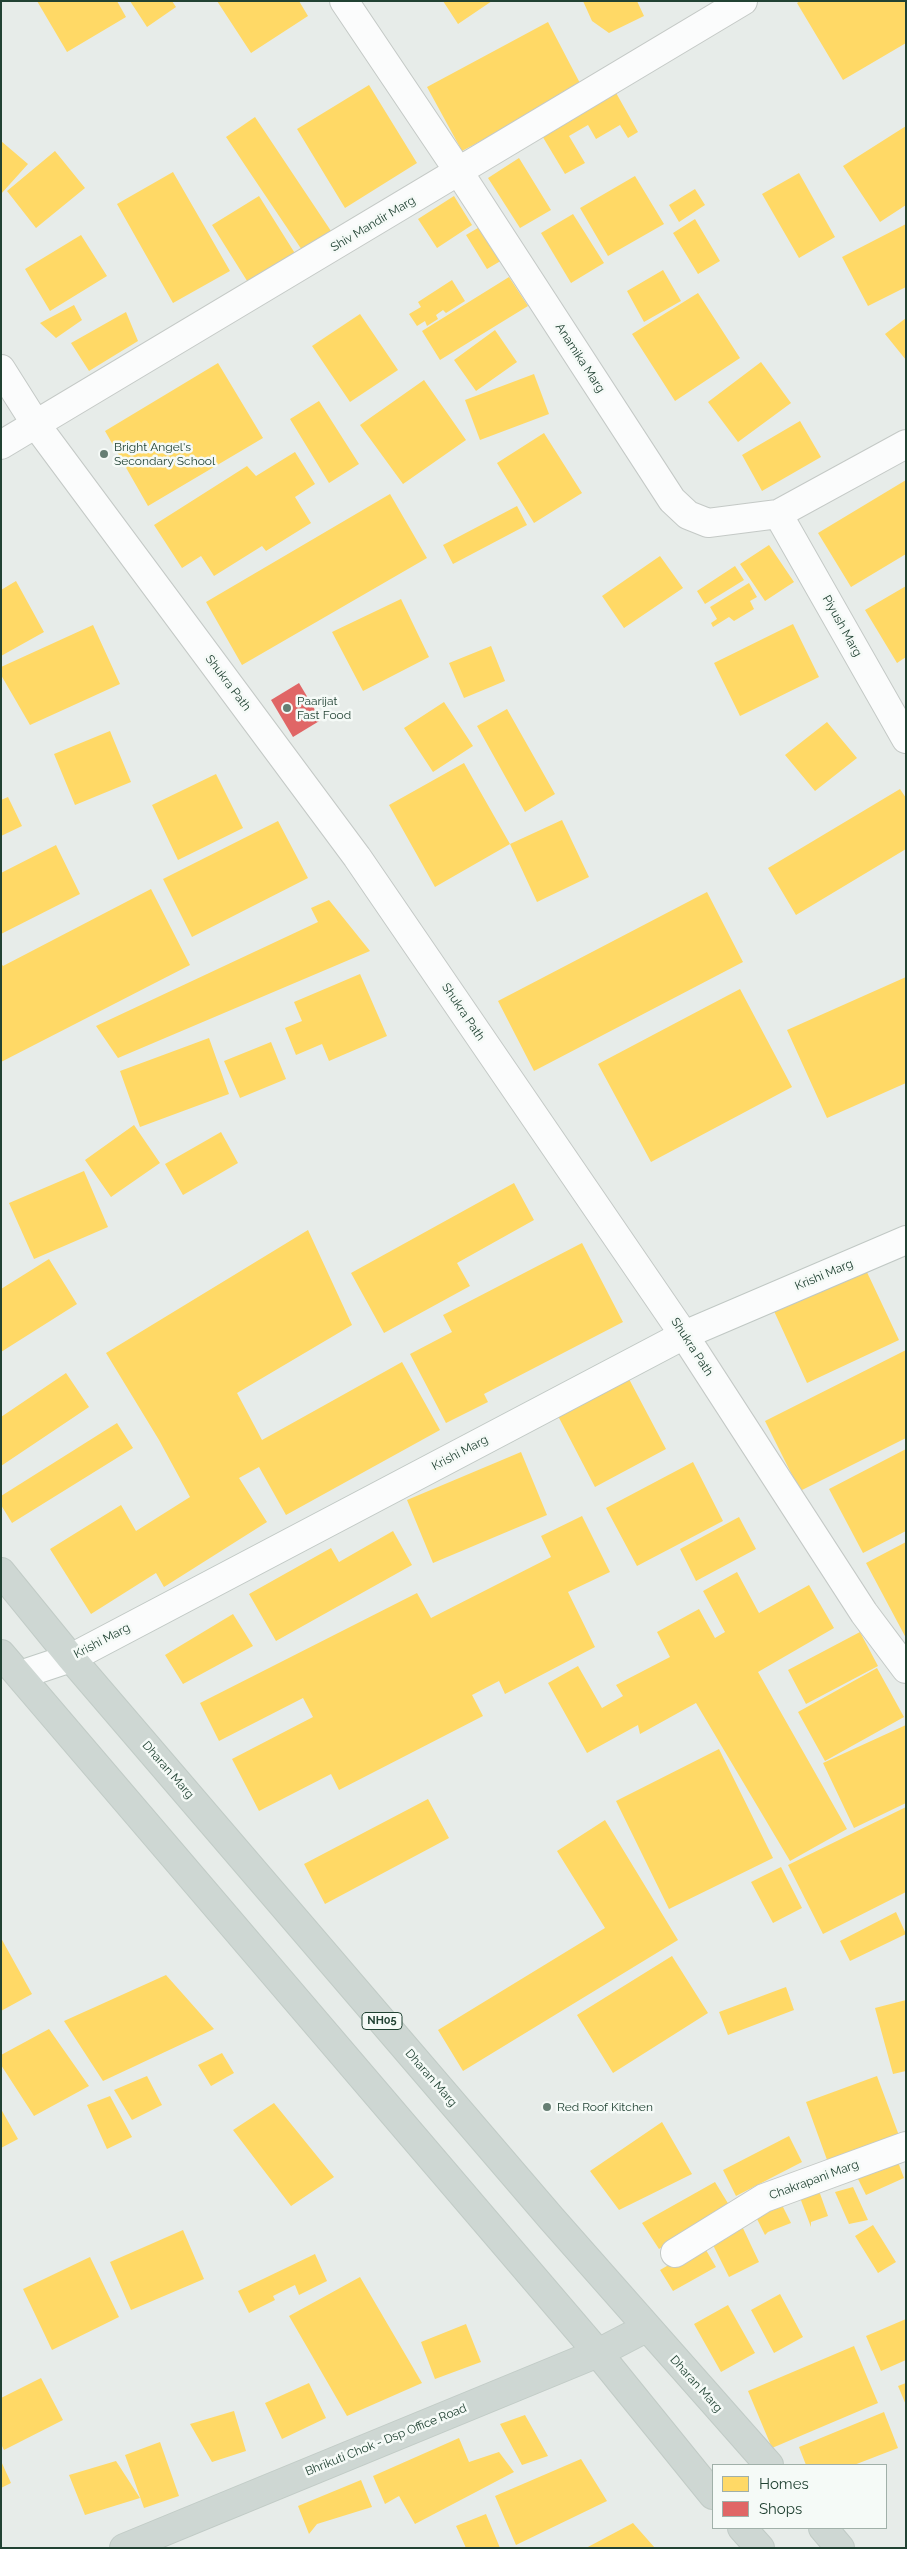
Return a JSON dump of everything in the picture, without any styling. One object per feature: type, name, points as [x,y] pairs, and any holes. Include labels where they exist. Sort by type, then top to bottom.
[{"type":"main road","name":"Dharan Marg","points":[[1,1572],[71,1658],[646,2328],[768,2464]]},
{"type":"main road","points":[[1,1654],[10,1679],[598,2353],[712,2494]]},
{"type":"main road","name":"Bhrikuti Chok - Dsp Office Road","points":[[124,2548],[598,2353],[646,2328]]},
{"type":"main road","points":[[743,2529],[760,2548]]},
{"type":"main road","points":[[824,2529],[840,2548]]},
{"type":"street","name":"Anamika Marg","points":[[344,1],[459,172],[672,500],[688,514],[708,523],[778,514],[906,444]]},
{"type":"street","name":"Shiv Mandir Marg","points":[[1,445],[38,426],[743,1]]},
{"type":"street","name":"Shukra Path","points":[[1,369],[38,426],[357,857],[684,1335],[864,1613],[906,1669]]},
{"type":"street","name":"Piyush Marg","points":[[778,514],[906,739]]},
{"type":"street","name":"Krishi Marg","points":[[10,1679],[71,1658],[684,1335],[906,1240]]},
{"type":"street","name":"Chakrapani Marg","points":[[675,2253],[764,2198],[906,2146]]},
{"type":"building: Homes","points":[[37,1],[117,1],[126,17],[67,52]]},
{"type":"building: Homes","points":[[130,1],[172,1],[176,7],[147,27]]},
{"type":"building: Homes","points":[[217,1],[299,1],[308,16],[251,53]]},
{"type":"building: Homes","points":[[443,1],[492,1],[458,24]]},
{"type":"building: Homes","points":[[583,1],[637,1],[644,16],[609,33],[592,21]]},
{"type":"building: Homes","points":[[800,1],[906,1],[906,43],[843,80],[797,3]]},
{"type":"building: Homes","points":[[548,22],[582,87],[462,151],[427,87]]},
{"type":"building: Homes","points":[[369,85],[417,163],[345,208],[297,129]]},
{"type":"building: Homes","points":[[615,91],[638,132],[628,138],[620,125],[596,139],[588,125],[569,136],[585,163],[565,174],[541,134]]},
{"type":"building: Homes","points":[[255,117],[335,237],[306,256],[226,137]]},
{"type":"building: Homes","points":[[906,126],[906,205],[880,222],[843,166]]},
{"type":"building: Homes","points":[[1,141],[28,164],[1,194]]},
{"type":"building: Homes","points":[[55,151],[85,188],[36,228],[7,191]]},
{"type":"building: Homes","points":[[519,158],[551,210],[520,228],[488,178]]},
{"type":"building: Homes","points":[[173,172],[230,271],[173,303],[117,204]]},
{"type":"building: Homes","points":[[799,173],[835,237],[799,258],[762,194]]},
{"type":"building: Homes","points":[[635,176],[664,224],[608,256],[580,208]]},
{"type":"building: Homes","points":[[695,189],[705,205],[679,222],[669,205]]},
{"type":"building: Homes","points":[[259,196],[296,255],[249,284],[212,225]]},
{"type":"building: Homes","points":[[454,196],[472,225],[437,248],[418,219]]},
{"type":"building: Homes","points":[[573,214],[604,263],[571,283],[541,233]]},
{"type":"building: Homes","points":[[695,219],[720,261],[698,274],[673,233]]},
{"type":"building: Homes","points":[[906,224],[906,287],[868,306],[842,257]]},
{"type":"building: Homes","points":[[483,225],[504,259],[487,269],[466,235]]},
{"type":"building: Homes","points":[[81,235],[107,276],[50,311],[25,269]]},
{"type":"building: Homes","points":[[663,270],[681,301],[644,322],[627,291]]},
{"type":"building: Homes","points":[[509,277],[528,306],[440,360],[422,331]]},
{"type":"building: Homes","points":[[452,280],[465,301],[446,313],[443,310],[436,315],[438,319],[427,326],[425,321],[417,326],[409,314],[421,307],[418,302]]},
{"type":"building: Homes","points":[[698,293],[740,358],[675,401],[632,334]]},
{"type":"building: Homes","points":[[74,305],[82,320],[56,338],[40,323]]},
{"type":"building: Homes","points":[[126,312],[138,341],[89,371],[71,343]]},
{"type":"building: Homes","points":[[360,314],[398,370],[350,402],[312,346]]},
{"type":"building: Homes","points":[[906,318],[906,360],[885,334]]},
{"type":"building: Homes","points":[[495,330],[517,362],[476,391],[454,360]]},
{"type":"building: Homes","points":[[761,362],[791,403],[738,442],[708,402]]},
{"type":"building: Homes","points":[[218,363],[263,438],[148,506],[105,431]]},
{"type":"building: Homes","points":[[534,374],[549,414],[480,440],[465,400]]},
{"type":"building: Homes","points":[[424,380],[466,440],[403,484],[360,425]]},
{"type":"building: Homes","points":[[319,401],[359,464],[329,483],[290,419]]},
{"type":"building: Homes","points":[[800,421],[821,457],[762,491],[742,455]]},
{"type":"building: Homes","points":[[544,433],[582,493],[534,523],[497,463]]},
{"type":"building: Homes","points":[[295,452],[315,484],[295,497],[311,523],[266,551],[262,546],[214,576],[201,556],[182,568],[154,525],[247,466],[256,476]]},
{"type":"building: Homes","points":[[906,480],[906,554],[851,587],[818,533]]},
{"type":"building: Homes","points":[[390,494],[427,558],[242,665],[206,602]]},
{"type":"building: Homes","points":[[517,506],[527,525],[453,564],[443,545]]},
{"type":"building: Homes","points":[[769,545],[794,582],[765,601],[740,564]]},
{"type":"building: Homes","points":[[660,556],[683,588],[624,628],[602,596]]},
{"type":"building: Homes","points":[[735,566],[744,580],[705,604],[697,591]]},
{"type":"building: Homes","points":[[16,581],[44,632],[1,656],[1,590]]},
{"type":"building: Homes","points":[[749,583],[757,597],[750,601],[754,609],[734,621],[729,617],[713,627],[711,623],[717,619],[710,607]]},
{"type":"building: Homes","points":[[906,586],[906,657],[897,663],[865,610]]},
{"type":"building: Homes","points":[[401,599],[429,657],[363,691],[332,632]]},
{"type":"building: Homes","points":[[793,624],[819,677],[740,716],[714,663]]},
{"type":"building: Homes","points":[[93,625],[120,684],[30,725],[1,675],[1,667]]},
{"type":"building: Homes","points":[[491,646],[505,681],[464,698],[449,663]]},
{"type":"building: Homes","points":[[444,702],[473,746],[433,772],[404,728]]},
{"type":"building: Homes","points":[[507,709],[555,794],[525,812],[477,726]]},
{"type":"building: Homes","points":[[827,722],[857,758],[815,791],[785,755]]},
{"type":"building: Homes","points":[[110,731],[131,782],[75,805],[54,754]]},
{"type":"building: Homes","points":[[464,763],[510,844],[435,887],[389,805]]},
{"type":"building: Homes","points":[[216,774],[243,828],[178,860],[152,805]]},
{"type":"building: Homes","points":[[900,789],[906,798],[906,849],[796,915],[768,868]]},
{"type":"building: Homes","points":[[8,797],[22,826],[1,836],[1,800]]},
{"type":"building: Homes","points":[[562,820],[589,877],[537,902],[510,844]]},
{"type":"building: Homes","points":[[278,821],[308,878],[192,937],[163,879]]},
{"type":"building: Homes","points":[[56,845],[80,894],[1,934],[1,873]]},
{"type":"building: Homes","points":[[151,889],[190,965],[1,1062],[1,963],[3,966]]},
{"type":"building: Homes","points":[[707,892],[743,962],[534,1071],[498,1001]]},
{"type":"building: Homes","points":[[329,900],[370,951],[118,1058],[96,1026],[318,922],[311,908]]},
{"type":"building: Homes","points":[[360,974],[387,1036],[329,1061],[322,1044],[296,1055],[285,1028],[302,1021],[294,1002]]},
{"type":"building: Homes","points":[[906,977],[906,1083],[827,1118],[787,1030]]},
{"type":"building: Homes","points":[[740,989],[792,1087],[651,1162],[598,1064]]},
{"type":"building: Homes","points":[[209,1038],[229,1094],[140,1127],[120,1071]]},
{"type":"building: Homes","points":[[271,1042],[286,1079],[240,1098],[224,1061]]},
{"type":"building: Homes","points":[[134,1125],[160,1163],[111,1197],[85,1160]]},
{"type":"building: Homes","points":[[221,1132],[238,1163],[183,1195],[165,1164]]},
{"type":"building: Homes","points":[[84,1171],[108,1227],[34,1259],[9,1203]]},
{"type":"building: Homes","points":[[514,1183],[534,1220],[457,1263],[470,1286],[384,1333],[351,1273]]},
{"type":"building: Homes","points":[[308,1230],[352,1325],[237,1393],[262,1440],[402,1362],[440,1430],[286,1515],[259,1467],[239,1478],[267,1522],[164,1587],[156,1573],[91,1614],[50,1549],[121,1505],[136,1531],[190,1497],[159,1440],[106,1353]]},
{"type":"building: Homes","points":[[582,1243],[623,1322],[484,1394],[488,1402],[446,1423],[410,1354],[452,1332],[443,1315]]},
{"type":"building: Homes","points":[[49,1259],[77,1304],[1,1352],[1,1289]]},
{"type":"building: Homes","points":[[865,1268],[899,1340],[807,1383],[774,1311]]},
{"type":"building: Homes","points":[[906,1350],[906,1438],[800,1491],[765,1421]]},
{"type":"building: Homes","points":[[66,1373],[89,1407],[1,1466],[1,1417]]},
{"type":"building: Homes","points":[[629,1379],[666,1449],[595,1487],[558,1416]]},
{"type":"building: Homes","points":[[117,1423],[133,1448],[12,1523],[1,1505],[1,1496]]},
{"type":"building: Homes","points":[[906,1449],[906,1531],[863,1553],[829,1489]]},
{"type":"building: Homes","points":[[521,1452],[547,1515],[433,1563],[407,1500]]},
{"type":"building: Homes","points":[[693,1462],[723,1521],[637,1566],[606,1508]]},
{"type":"building: Homes","points":[[582,1516],[610,1572],[568,1592],[595,1647],[505,1694],[499,1681],[472,1695],[483,1716],[339,1790],[331,1774],[259,1811],[232,1759],[313,1717],[303,1698],[219,1741],[200,1703],[417,1593],[431,1618],[551,1557],[541,1536]]},
{"type":"building: Homes","points":[[739,1517],[756,1549],[696,1581],[680,1549]]},
{"type":"building: Homes","points":[[393,1531],[412,1565],[276,1641],[249,1594],[331,1548],[339,1562]]},
{"type":"building: Homes","points":[[906,1542],[906,1638],[866,1563]]},
{"type":"building: Homes","points":[[737,1572],[759,1613],[809,1585],[834,1628],[758,1672],[847,1829],[790,1861],[696,1703],[640,1734],[638,1725],[587,1753],[548,1683],[578,1666],[602,1708],[623,1696],[616,1685],[670,1657],[657,1632],[699,1609],[715,1638],[725,1632],[703,1591]]},
{"type":"building: Homes","points":[[233,1614],[253,1646],[183,1684],[165,1655]]},
{"type":"building: Homes","points":[[860,1632],[878,1666],[806,1704],[788,1670]]},
{"type":"building: Homes","points":[[877,1668],[904,1717],[825,1761],[798,1712]]},
{"type":"building: Homes","points":[[906,1725],[906,1803],[854,1828],[823,1763]]},
{"type":"building: Homes","points":[[719,1749],[773,1858],[669,1909],[616,1801]]},
{"type":"building: Homes","points":[[428,1799],[449,1838],[325,1904],[304,1864]]},
{"type":"building: Homes","points":[[906,1807],[906,1892],[823,1934],[788,1865]]},
{"type":"building: Homes","points":[[605,1820],[678,1940],[463,2071],[438,2030],[605,1928],[557,1851]]},
{"type":"building: Homes","points":[[781,1867],[802,1908],[773,1923],[751,1882]]},
{"type":"building: Homes","points":[[896,1912],[906,1934],[850,1961],[840,1941]]},
{"type":"building: Homes","points":[[1,1938],[32,1994],[1,2011]]},
{"type":"building: Homes","points":[[672,1956],[708,2013],[613,2073],[577,2015]]},
{"type":"building: Homes","points":[[166,1975],[214,2029],[103,2081],[64,2021]]},
{"type":"building: Homes","points":[[786,1987],[794,2010],[728,2035],[719,2012]]},
{"type":"building: Homes","points":[[906,2000],[906,2071],[893,2074],[875,2008]]},
{"type":"building: Homes","points":[[49,2029],[89,2086],[34,2116],[1,2065],[1,2055]]},
{"type":"building: Homes","points":[[222,2053],[234,2073],[211,2086],[198,2065]]},
{"type":"building: Homes","points":[[147,2076],[162,2105],[132,2120],[114,2090]]},
{"type":"building: Homes","points":[[877,2076],[901,2141],[830,2168],[806,2102]]},
{"type":"building: Homes","points":[[110,2096],[132,2137],[107,2149],[87,2105]]},
{"type":"building: Homes","points":[[274,2103],[334,2177],[291,2206],[233,2130]]},
{"type":"building: Homes","points":[[1,2109],[18,2139],[1,2148]]},
{"type":"building: Homes","points":[[662,2122],[692,2174],[619,2210],[590,2171]]},
{"type":"building: Homes","points":[[789,2136],[802,2162],[736,2196],[723,2170]]},
{"type":"building: Homes","points":[[898,2162],[904,2178],[866,2195],[857,2177]]},
{"type":"building: Homes","points":[[715,2182],[729,2205],[659,2249],[642,2223]]},
{"type":"building: Homes","points":[[853,2187],[868,2220],[849,2224],[835,2192]]},
{"type":"building: Homes","points":[[818,2188],[828,2216],[811,2222],[811,2227],[799,2195]]},
{"type":"building: Homes","points":[[781,2203],[791,2223],[765,2235],[754,2213]]},
{"type":"building: Homes","points":[[741,2224],[759,2262],[729,2277],[710,2239]]},
{"type":"building: Homes","points":[[873,2225],[896,2262],[878,2273],[855,2236]]},
{"type":"building: Homes","points":[[183,2230],[204,2279],[131,2310],[110,2262]]},
{"type":"building: Homes","points":[[703,2245],[716,2267],[673,2291],[660,2270]]},
{"type":"building: Homes","points":[[315,2254],[327,2281],[299,2295],[295,2285],[273,2296],[275,2300],[249,2313],[238,2291]]},
{"type":"building: Homes","points":[[90,2257],[119,2317],[52,2350],[23,2289]]},
{"type":"building: Homes","points":[[360,2277],[422,2383],[347,2416],[289,2316]]},
{"type":"building: Homes","points":[[780,2294],[803,2337],[774,2353],[751,2310]]},
{"type":"building: Homes","points":[[728,2305],[755,2353],[721,2372],[694,2324]]},
{"type":"building: Homes","points":[[906,2319],[906,2360],[881,2371],[866,2336]]},
{"type":"building: Homes","points":[[466,2324],[481,2362],[435,2379],[421,2342]]},
{"type":"building: Homes","points":[[854,2346],[878,2403],[772,2448],[748,2391]]},
{"type":"building: Homes","points":[[41,2378],[63,2420],[4,2450],[1,2444],[1,2398]]},
{"type":"building: Homes","points":[[309,2383],[326,2418],[282,2439],[265,2403]]},
{"type":"building: Homes","points":[[906,2383],[906,2405],[898,2386]]},
{"type":"building: Homes","points":[[234,2411],[246,2451],[212,2462],[190,2424]]},
{"type":"building: Homes","points":[[884,2412],[898,2448],[857,2464],[806,2464],[799,2447]]},
{"type":"building: Homes","points":[[525,2415],[548,2456],[522,2465],[500,2424]]},
{"type":"building: Homes","points":[[459,2438],[469,2462],[499,2452],[514,2472],[415,2524],[399,2496],[385,2504],[373,2476]]},
{"type":"building: Homes","points":[[160,2442],[179,2496],[144,2508],[125,2455]]},
{"type":"building: Homes","points":[[581,2459],[607,2501],[516,2545],[495,2496]]},
{"type":"building: Homes","points":[[1,2461],[11,2483],[1,2488]]},
{"type":"building: Homes","points":[[116,2461],[140,2498],[85,2515],[69,2475]]},
{"type":"building: Homes","points":[[361,2480],[372,2507],[317,2524],[309,2534],[298,2506]]},
{"type":"building: Homes","points":[[486,2514],[500,2548],[466,2548],[456,2526]]},
{"type":"building: Homes","points":[[633,2523],[655,2548],[586,2548]]},
{"type":"building: Shops","points":[[299,683],[321,720],[293,737],[271,700]]},
{"type":"place","name":"Bright Angel's Secondary School","points":[[104,454]]},
{"type":"place","name":"Paarijat Fast Food","points":[[287,708]]},
{"type":"place","name":"Red Roof Kitchen","points":[[547,2107]]}]
